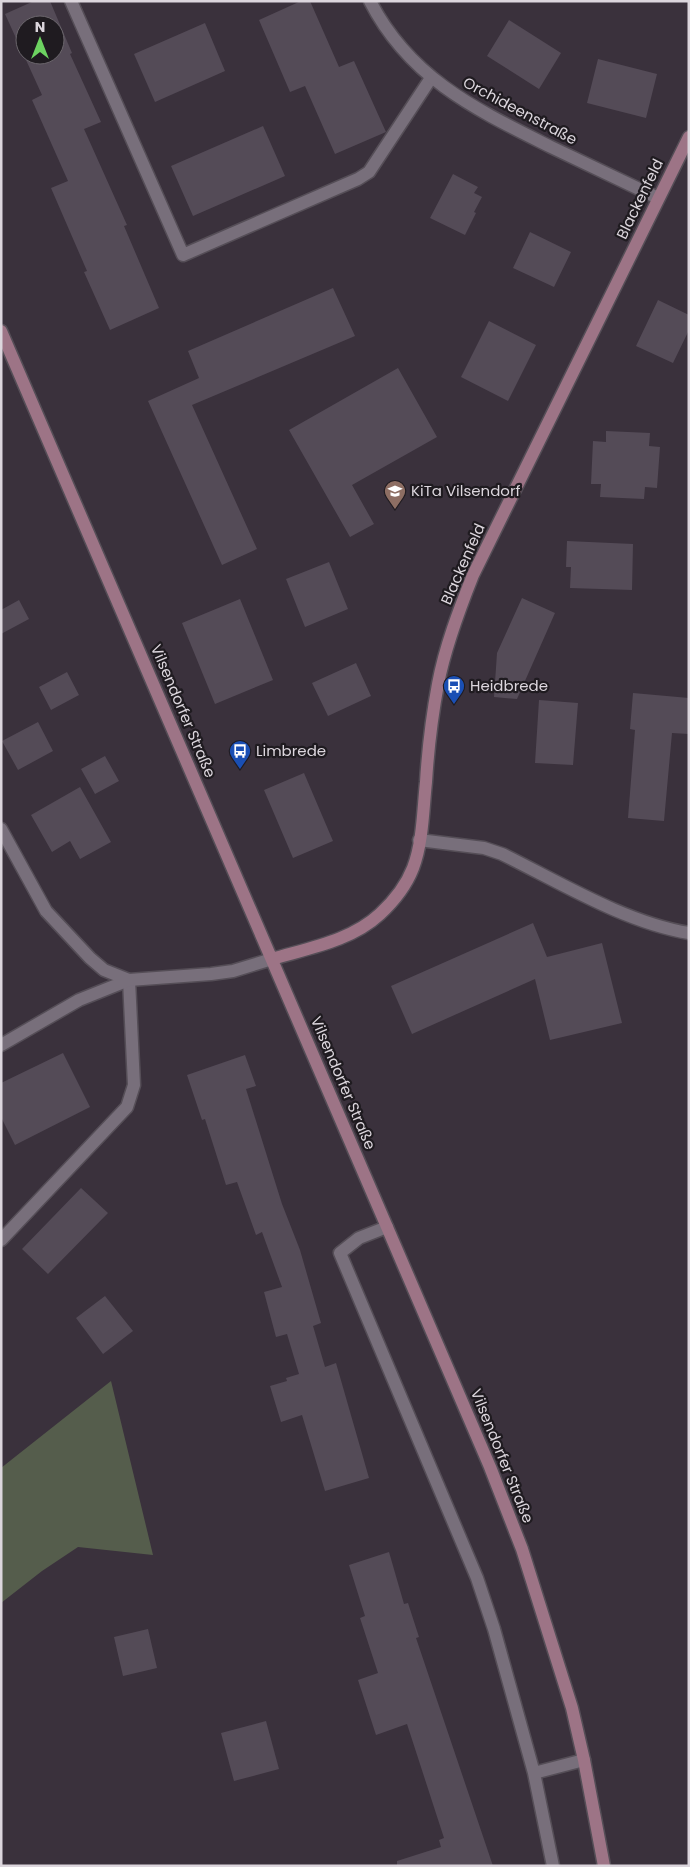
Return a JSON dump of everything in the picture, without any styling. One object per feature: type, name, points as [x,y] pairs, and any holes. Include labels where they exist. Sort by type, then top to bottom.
[{"type":"main road","name":"Blackenfeld","points":[[272,959],[340,938],[360,929],[379,915],[405,885],[413,866],[419,840],[438,682],[460,607],[473,576],[689,137]]},
{"type":"main road","name":"Vilsendorfer Straße","points":[[1,331],[490,1467],[522,1549],[572,1708],[604,1866]]},
{"type":"street","points":[[71,1],[183,255],[358,179],[370,172],[431,78]]},
{"type":"street","name":"Orchideenstraße","points":[[370,1],[377,15],[408,57],[456,97],[524,133],[658,198]]},
{"type":"street","points":[[1,829],[46,910],[90,958],[104,970],[129,980]]},
{"type":"street","points":[[419,840],[484,848],[502,854],[638,919],[689,933]]},
{"type":"street","points":[[1,1045],[79,1000],[129,980],[233,971],[272,959]]},
{"type":"street","points":[[1,1240],[127,1107],[134,1085],[129,980]]},
{"type":"street","points":[[387,1227],[359,1238],[340,1253],[477,1578],[494,1629],[534,1773],[553,1866]]},
{"type":"street","points":[[534,1773],[584,1760]]},
{"type":"green space","points":[[111,1381],[153,1555],[78,1547],[42,1571],[1,1603],[1,1468]]},
{"type":"building","points":[[34,1],[50,1],[56,15],[15,15],[15,36],[5,14]]},
{"type":"building","points":[[301,1],[310,1],[339,67],[354,61],[386,132],[335,154],[305,86],[290,92],[259,20]]},
{"type":"building","points":[[509,20],[561,53],[539,89],[487,56]]},
{"type":"building","points":[[205,23],[225,71],[155,102],[134,54]]},
{"type":"building","points":[[65,36],[72,53],[70,54],[101,122],[84,129],[127,225],[124,226],[159,308],[110,330],[84,272],[87,271],[51,188],[68,181],[32,100],[42,95],[28,65],[65,65]]},
{"type":"building","points":[[598,59],[657,74],[646,118],[587,103]]},
{"type":"building","points":[[263,126],[285,176],[193,216],[171,166]]},
{"type":"building","points":[[453,174],[478,187],[474,193],[482,197],[465,235],[430,218]]},
{"type":"building","points":[[530,232],[571,252],[554,287],[513,268]]},
{"type":"building","points":[[333,288],[355,336],[192,405],[257,549],[222,565],[148,401],[199,378],[188,351]]},
{"type":"building","points":[[658,300],[689,315],[689,330],[673,363],[636,346]]},
{"type":"building","points":[[489,321],[536,345],[508,401],[461,377]]},
{"type":"building","points":[[398,368],[437,437],[352,485],[374,524],[350,537],[289,430]]},
{"type":"building","points":[[606,431],[650,433],[649,446],[660,447],[657,488],[645,487],[644,499],[600,497],[601,484],[591,484],[593,441],[606,442]]},
{"type":"building","points":[[567,541],[633,544],[632,590],[570,588],[571,567],[566,567]]},
{"type":"building","points":[[329,562],[348,609],[305,627],[286,579]]},
{"type":"building","points":[[522,598],[555,613],[517,699],[494,697],[497,653]]},
{"type":"building","points":[[240,599],[273,680],[215,704],[182,623]]},
{"type":"building","points":[[19,600],[29,619],[1,634],[1,610]]},
{"type":"building","points":[[356,663],[371,696],[328,716],[312,683]]},
{"type":"building","points":[[67,672],[79,695],[51,710],[39,687]]},
{"type":"building","points":[[633,693],[689,698],[689,734],[672,733],[664,821],[628,818],[635,730],[630,729]]},
{"type":"building","points":[[539,700],[578,703],[573,765],[535,763]]},
{"type":"building","points":[[38,722],[53,751],[18,770],[2,741]]},
{"type":"building","points":[[105,756],[119,781],[95,794],[81,769]]},
{"type":"building","points":[[304,773],[333,841],[293,858],[264,790]]},
{"type":"building","points":[[80,787],[111,842],[80,859],[70,841],[52,852],[31,815]]},
{"type":"building","points":[[533,923],[547,957],[602,943],[622,1023],[550,1040],[535,979],[412,1034],[391,986]]},
{"type":"building","points":[[63,1053],[90,1107],[15,1145],[1,1117],[1,1083]]},
{"type":"building","points":[[245,1055],[256,1086],[246,1089],[282,1204],[300,1250],[321,1323],[313,1326],[325,1367],[336,1363],[369,1478],[325,1491],[302,1415],[281,1422],[270,1386],[287,1381],[286,1378],[299,1374],[287,1334],[276,1337],[264,1292],[282,1287],[262,1232],[256,1235],[237,1182],[226,1185],[205,1119],[202,1120],[187,1075]]},
{"type":"building","points":[[81,1188],[108,1213],[48,1274],[22,1249]]},
{"type":"building","points":[[105,1296],[133,1331],[103,1354],[76,1318]]},
{"type":"building","points":[[389,1552],[404,1604],[408,1603],[419,1637],[416,1638],[493,1866],[397,1866],[397,1861],[441,1847],[439,1840],[444,1838],[407,1724],[376,1735],[358,1680],[378,1673],[360,1618],[365,1616],[349,1565]]},
{"type":"building","points":[[148,1629],[157,1668],[123,1676],[114,1637]]},
{"type":"building","points":[[266,1721],[279,1769],[234,1781],[221,1733]]},
{"type":"place","name":"KiTa Vilsendorf","points":[[395,510]]},
{"type":"place","name":"Heidbrede","points":[[454,705]]},
{"type":"place","name":"Limbrede","points":[[240,770]]}]
